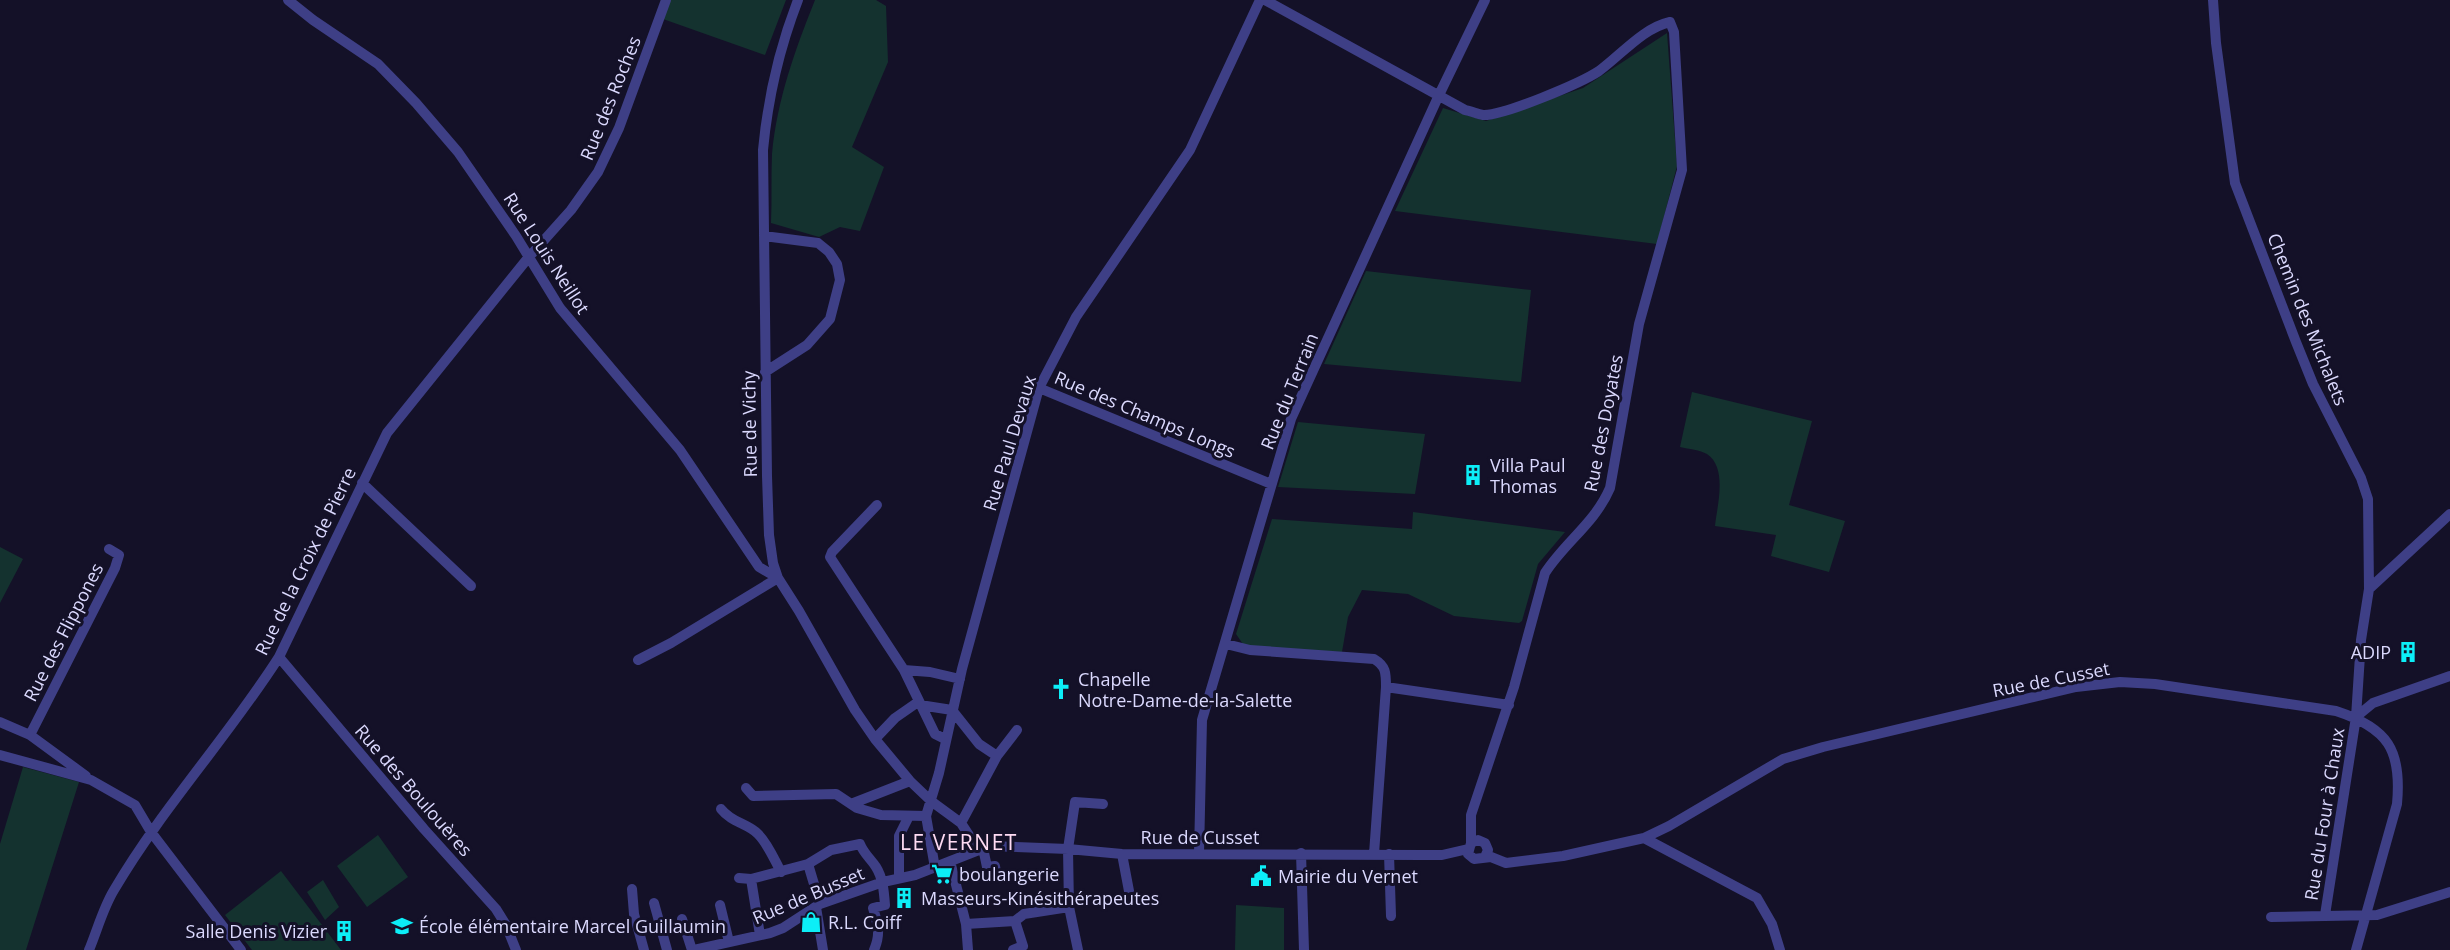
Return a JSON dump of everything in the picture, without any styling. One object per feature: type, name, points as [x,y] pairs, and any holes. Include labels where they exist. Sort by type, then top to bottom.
[{"type":"street","name":"Rue Louis Neillot","points":[[288,0],[313,20],[378,64],[416,103],[458,152],[516,236],[560,308],[680,450],[759,567],[778,578]]},
{"type":"street","name":"Rue des Roches","points":[[528,258],[571,210],[598,172],[619,128],[666,0]]},
{"type":"street","name":"Rue de Vichy","points":[[798,0],[777,61],[768,103],[763,150],[765,372],[770,548],[778,578],[855,710],[875,739],[910,781],[961,824],[981,848],[987,867],[995,866],[997,878]]},
{"type":"street","name":"Rue Paul Devaux","points":[[926,816],[960,679],[1039,388],[1076,317],[1190,150],[1260,0]]},
{"type":"street","points":[[1265,0],[1438,95]]},
{"type":"street","name":"Rue du Terrain","points":[[1199,854],[1202,720],[1291,419],[1438,95],[1485,0]]},
{"type":"street","name":"Chemin des Michalets","points":[[2213,0],[2216,43],[2235,183],[2300,353],[2313,384],[2361,478],[2367,499],[2370,522],[2369,589],[2361,640],[2356,717]]},
{"type":"street","name":"Rue des Doyates","points":[[1438,95],[1465,110],[1484,115],[1506,110],[1588,78],[1655,27],[1670,22],[1674,33],[1682,170],[1639,324],[1610,488],[1603,505],[1589,524],[1553,560],[1545,573],[1509,705],[1470,827],[1470,850]]},
{"type":"street","points":[[764,236],[818,243],[829,252],[837,264],[840,280],[830,319],[807,345],[765,372]]},
{"type":"street","name":"Rue de la Croix de Pierre","points":[[89,950],[112,892],[151,832],[260,687],[279,657],[387,433],[528,258]]},
{"type":"street","name":"Rue des Champs Longs","points":[[1039,388],[1271,484]]},
{"type":"street","points":[[362,483],[471,586]]},
{"type":"street","points":[[877,505],[832,552],[830,557],[904,670],[935,734],[945,739]]},
{"type":"street","points":[[2369,589],[2450,514]]},
{"type":"street","points":[[750,552],[770,548]]},
{"type":"street","name":"Rue des Flippones","points":[[30,735],[115,568],[119,555],[109,549]]},
{"type":"street","points":[[638,660],[671,643],[778,578]]},
{"type":"street","points":[[1226,644],[1250,650],[1374,659],[1382,664],[1386,674],[1386,687],[1374,854]]},
{"type":"street","name":"Rue des Boulouères","points":[[279,657],[423,829],[496,909],[506,924],[516,950]]},
{"type":"street","points":[[904,670],[930,672],[960,679]]},
{"type":"street","points":[[2356,717],[2373,703],[2450,676]]},
{"type":"street","name":"Rue de Cusset","points":[[1485,849],[1506,863],[1602,849],[1644,838],[1669,826],[1783,759],[1823,747],[2076,687],[2120,682],[2155,684],[2336,711],[2356,717],[2374,727],[2389,743],[2396,759],[2399,780],[2397,804],[2356,950]]},
{"type":"street","points":[[1386,687],[1509,705]]},
{"type":"street","points":[[875,739],[895,718],[919,704],[952,711],[979,744],[997,756]]},
{"type":"street","name":"Rue du Four à Chaux","points":[[2325,915],[2356,717]]},
{"type":"street","points":[[0,722],[30,735],[91,780],[135,805],[151,832],[241,950]]},
{"type":"street","points":[[961,824],[997,756],[1017,730]]},
{"type":"street","points":[[0,756],[91,780]]},
{"type":"street","points":[[851,804],[910,781]]},
{"type":"street","points":[[746,788],[753,795],[836,794],[857,808],[881,815],[926,816],[935,868]]},
{"type":"street","points":[[1078,950],[1069,907],[1068,849],[1075,802],[1103,804]]},
{"type":"street","name":"Rue des Doyates","points":[[1476,806],[1476,827],[1485,849]]},
{"type":"street","points":[[722,809],[735,822],[758,833],[768,846],[781,872]]},
{"type":"street","points":[[899,878],[899,836],[909,816]]},
{"type":"street","points":[[1644,838],[1757,898],[1772,924],[1780,950]]},
{"type":"street","points":[[1478,840],[1485,849],[1478,860],[1470,850],[1478,840]]},
{"type":"street","points":[[760,935],[745,878],[781,872],[808,864],[831,850],[860,844],[863,853],[876,867],[883,882],[885,904],[873,908],[879,928],[874,950]]},
{"type":"street","name":"Rue de Cusset","points":[[981,848],[1068,849],[1122,854],[1442,855],[1470,850]]},
{"type":"street","name":"Rue de Busset","points":[[693,950],[783,928],[818,905],[883,882],[935,868],[981,848]]},
{"type":"street","points":[[1122,854],[1129,891]]},
{"type":"street","points":[[1301,854],[1304,950]]},
{"type":"street","points":[[1389,854],[1390,916]]},
{"type":"street","points":[[950,861],[966,924],[968,950]]},
{"type":"street","points":[[808,864],[818,905],[823,950]]},
{"type":"street","points":[[632,889],[634,914],[644,950]]},
{"type":"street","points":[[2271,917],[2377,915],[2450,892]]},
{"type":"street","points":[[654,903],[668,950]]},
{"type":"street","points":[[720,905],[729,942]]},
{"type":"street","points":[[966,924],[1015,921],[1024,914],[1069,907]]},
{"type":"street","points":[[682,919],[693,950]]},
{"type":"street","points":[[1013,950],[1023,946],[1015,921]]},
{"type":"green space","points":[[670,0],[786,0],[765,55],[663,19]]},
{"type":"green space","points":[[815,0],[876,0],[886,6],[888,62],[852,147],[884,167],[860,231],[840,227],[819,237],[771,223],[774,134],[794,56]]},
{"type":"green space","points":[[1667,33],[1677,166],[1657,244],[1395,211],[1443,108],[1486,121],[1583,88]]},
{"type":"green space","points":[[1366,271],[1531,290],[1521,382],[1324,364]]},
{"type":"green space","points":[[1692,392],[1812,421],[1789,505],[1845,521],[1829,572],[1771,556],[1776,535],[1715,526],[1720,488],[1717,468],[1707,454],[1680,447]]},
{"type":"green space","points":[[1298,422],[1425,434],[1415,494],[1278,487]]},
{"type":"green space","points":[[1413,512],[1565,532],[1538,564],[1522,621],[1519,623],[1454,616],[1408,594],[1362,590],[1348,617],[1342,652],[1245,647],[1236,634],[1272,519],[1412,529]]},
{"type":"green space","points":[[0,547],[23,559],[0,603]]},
{"type":"green space","points":[[23,767],[79,782],[26,950],[0,950],[0,844]]},
{"type":"green space","points":[[378,835],[408,877],[367,907],[337,866]]},
{"type":"green space","points":[[281,871],[341,950],[252,950],[225,915]]},
{"type":"green space","points":[[323,880],[339,907],[325,920],[307,892]]},
{"type":"green space","points":[[1236,905],[1284,908],[1284,950],[1235,950]]},
{"type":"place","name":"Villa Paul Thomas","points":[[1473,475]]},
{"type":"place","name":"ADIP","points":[[2408,652]]},
{"type":"place","name":"Chapelle Notre-Dame-de-la-Salette","points":[[1061,689]]},
{"type":"place","name":"boulangerie","points":[[942,874]]},
{"type":"place","name":"Mairie du Vernet","points":[[1261,876]]},
{"type":"place","name":"Masseurs-Kinésithérapeutes","points":[[904,898]]},
{"type":"place","name":"R.L. Coiff","points":[[811,922]]},
{"type":"place","name":"École élémentaire Marcel Guillaumin","points":[[402,926]]},
{"type":"place","name":"Salle Denis Vizier","points":[[344,931]]},
{"type":"district","name":"LE VERNET","points":[[959,842]]}]
